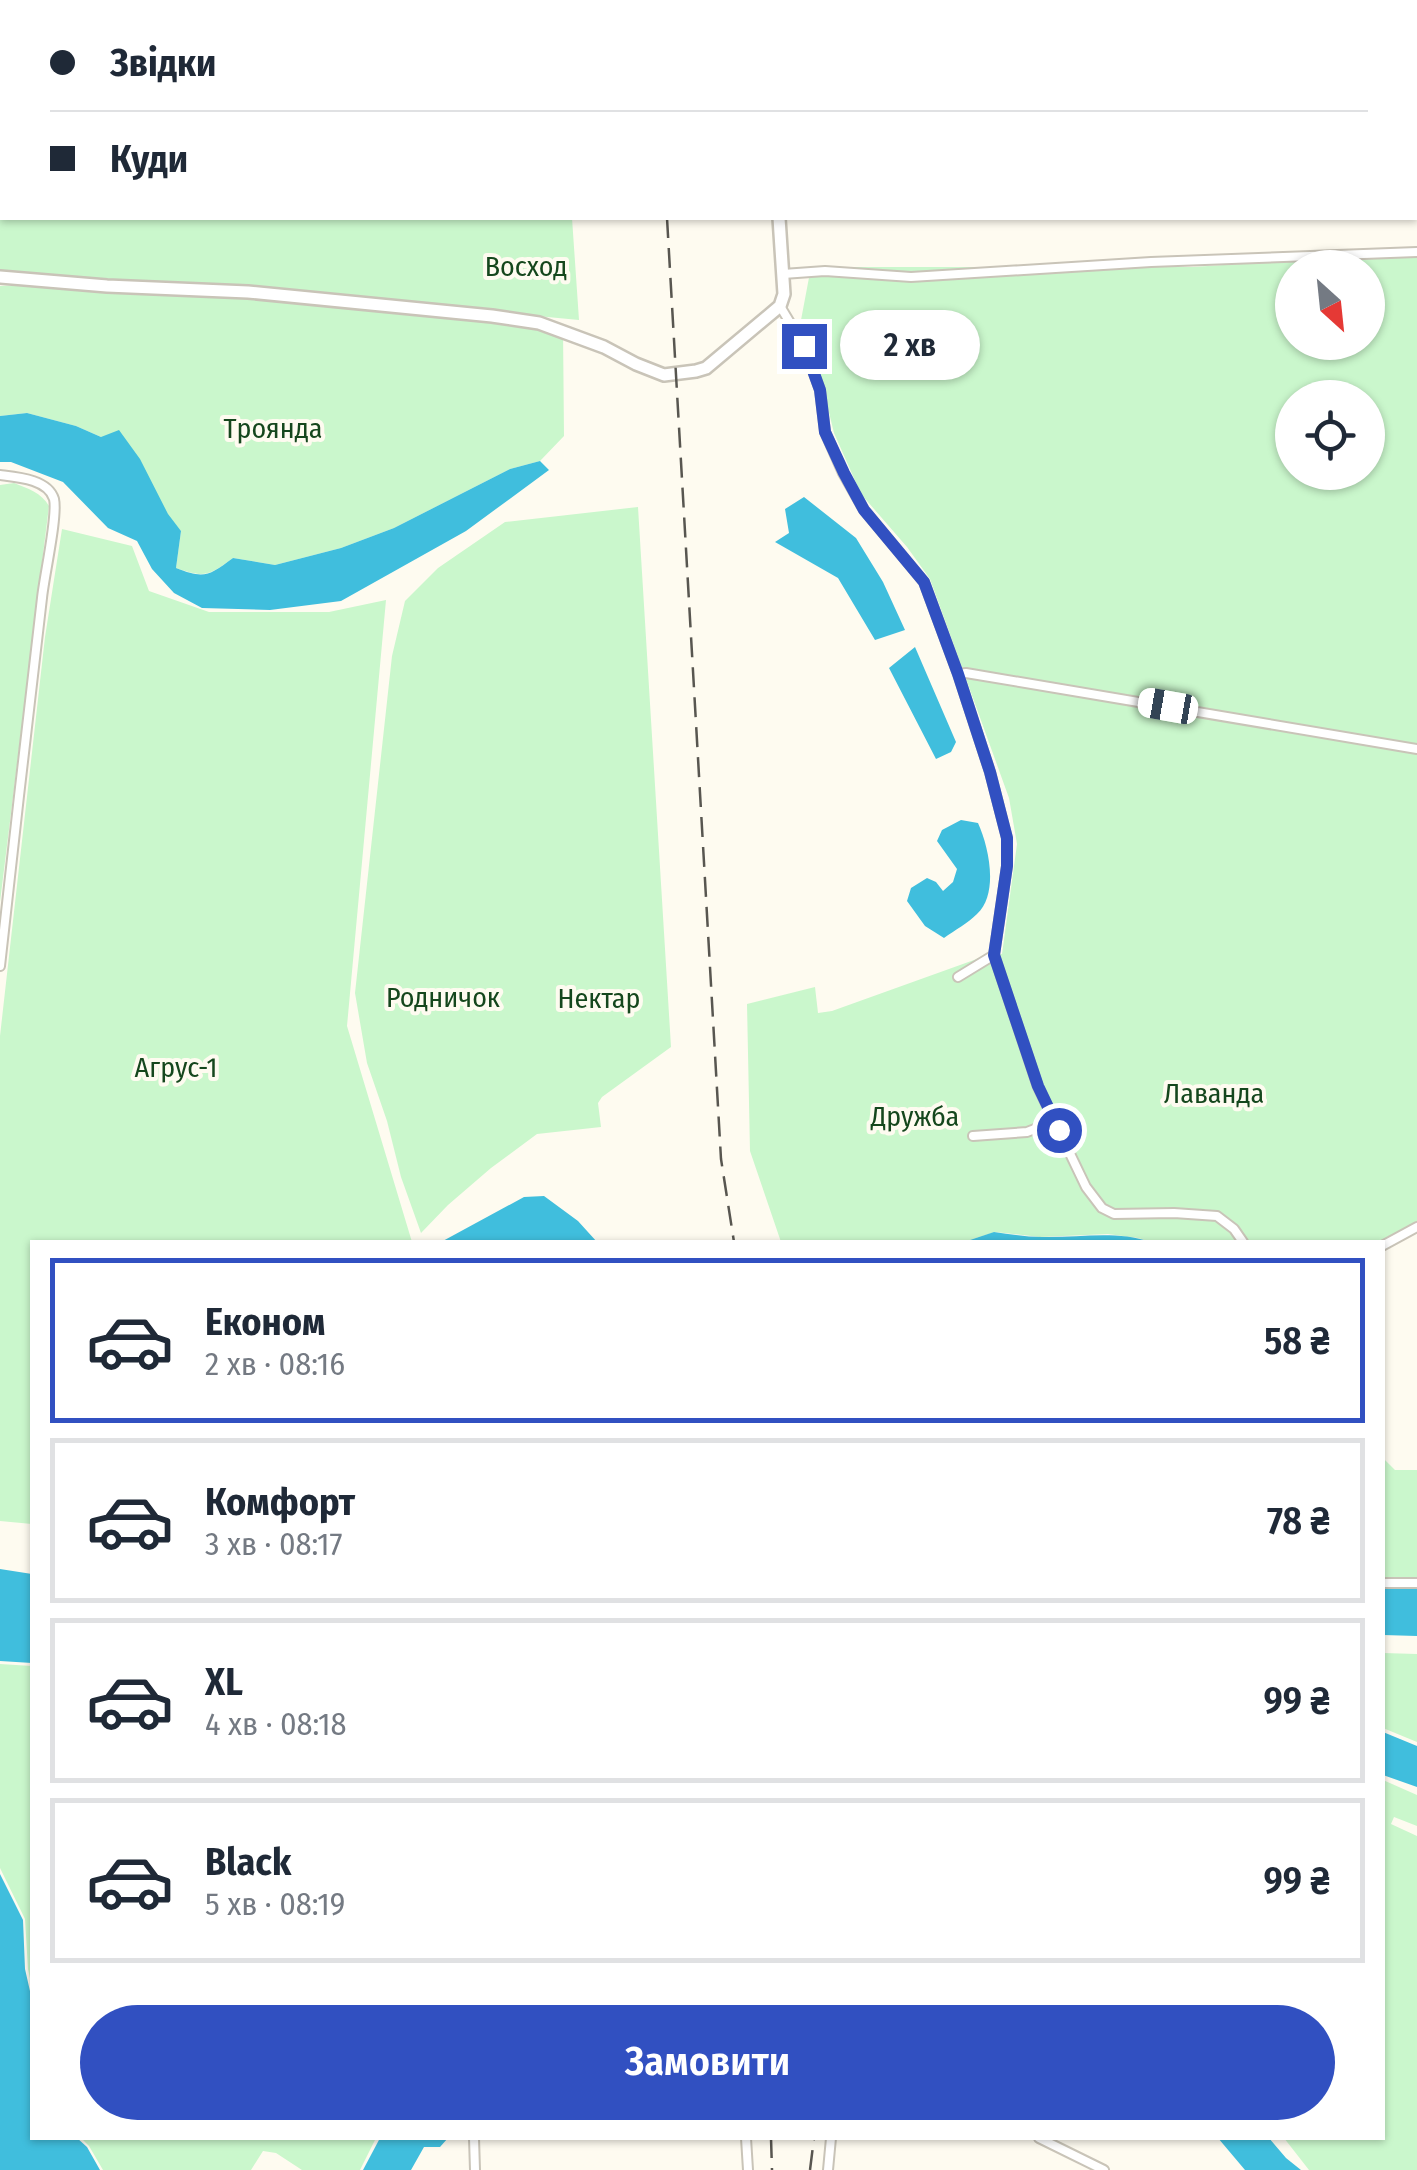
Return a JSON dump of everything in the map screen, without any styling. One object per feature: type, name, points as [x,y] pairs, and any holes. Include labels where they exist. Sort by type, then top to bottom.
[{"type":"street","points":[[0,277],[302,296],[508,318],[554,328],[664,375],[706,368],[780,306],[784,294],[778,220]]},
{"type":"street","points":[[783,274],[826,272],[911,277],[1151,262],[1417,252]]},
{"type":"street","points":[[780,306],[804,346],[820,390],[825,432],[844,473],[864,510],[924,582],[958,674],[1007,838],[1007,866],[994,955],[1038,1086],[1086,1186],[1102,1208],[1114,1214],[1174,1212],[1217,1216],[1242,1240]]},
{"type":"street","points":[[0,475],[30,480],[48,489],[54,499],[54,518],[0,966]]},
{"type":"street","points":[[958,674],[1417,750]]},
{"type":"street","points":[[958,976],[994,955]]},
{"type":"street","points":[[973,1136],[1026,1132],[1054,1121]]},
{"type":"street","points":[[1385,1244],[1417,1227]]},
{"type":"street","points":[[1385,1584],[1417,1582]]},
{"type":"street","points":[[474,2140],[476,2170]]},
{"type":"street","points":[[746,2140],[748,2170]]},
{"type":"street","points":[[828,2170],[830,2140]]},
{"type":"street","points":[[1043,2140],[1104,2170]]},
{"type":"green space","name":"Восход","points":[[0,220],[572,220],[579,320],[181,282],[0,279]]},
{"type":"green space","points":[[1385,255],[1417,255],[1417,1223],[1385,1242],[1144,1240],[1108,1234],[1040,1237],[995,1232],[970,1240],[780,1240],[750,1151],[747,1004],[815,987],[818,1013],[832,1011],[989,953],[1002,954],[1017,844],[1009,798],[930,579],[861,494],[834,433],[801,320],[811,267],[1193,267],[1275,261],[1275,360],[1385,360]]},
{"type":"green space","name":"Троянда","points":[[141,284],[563,329],[564,436],[540,461],[510,469],[394,528],[341,548],[275,565],[233,558],[206,574],[176,568],[181,531],[101,437],[27,413],[0,416],[0,286]]},
{"type":"green space","points":[[14,483],[38,494],[49,506],[0,902],[0,485]]},
{"type":"green space","points":[[638,507],[671,1047],[602,1097],[598,1103],[601,1127],[537,1134],[491,1168],[421,1233],[367,1063],[355,993],[392,656],[405,601],[438,568],[505,522]]},
{"type":"green space","name":"Агрус-1","points":[[62,529],[132,546],[149,591],[209,612],[329,612],[386,600],[347,1026],[411,1240],[30,1240],[30,1524],[0,1521],[0,1036],[45,637]]},
{"type":"green space","points":[[1385,1460],[1395,1470],[1417,1470],[1417,1586],[1385,1589]]},
{"type":"green space","points":[[1385,1653],[1417,1654],[1417,1742],[1385,1729]]},
{"type":"green space","points":[[0,1664],[30,1666],[30,1978],[25,1919],[0,1868]]},
{"type":"green space","points":[[1385,1781],[1417,1795],[1417,1826],[1394,1817],[1391,1824],[1417,1836],[1417,2170],[1309,2170],[1286,2140],[1385,2140]]},
{"type":"green space","points":[[83,2140],[375,2140],[360,2170],[302,2170],[276,2153],[263,2151],[251,2170],[103,2170]]},
{"type":"water","points":[[27,413],[101,437],[119,430],[181,531],[176,568],[193,574],[212,572],[233,558],[275,565],[341,548],[394,528],[510,469],[540,461],[549,470],[466,531],[341,601],[270,610],[202,608],[174,593],[152,569],[137,541],[108,528],[63,482],[11,462],[0,462],[0,416]]},
{"type":"water","points":[[804,497],[856,538],[883,582],[905,630],[875,640],[838,578],[775,542],[789,533],[785,509]]},
{"type":"water","points":[[915,647],[956,742],[951,752],[936,759],[889,668]]},
{"type":"water","points":[[961,820],[978,823],[986,845],[990,883],[977,914],[944,938],[925,926],[907,901],[911,888],[927,878],[943,891],[953,882],[957,869],[937,841],[942,830]]},
{"type":"water","points":[[544,1196],[578,1221],[595,1240],[445,1240],[524,1197]]},
{"type":"water","points":[[994,1232],[1036,1237],[1110,1235],[1144,1240],[970,1240]]},
{"type":"water","points":[[0,1569],[30,1574],[30,1663],[0,1661]]},
{"type":"water","points":[[1417,1586],[1417,1636],[1385,1635],[1385,1589]]},
{"type":"water","points":[[1385,1733],[1417,1746],[1417,1787],[1385,1776]]},
{"type":"water","points":[[0,1874],[23,1920],[30,1991],[30,2140],[79,2140],[100,2170],[0,2170]]},
{"type":"water","points":[[379,2140],[446,2140],[440,2147],[424,2147],[411,2170],[363,2170]]},
{"type":"water","points":[[1220,2140],[1271,2140],[1301,2170],[1245,2170]]},
{"type":"railway","points":[[667,220],[721,1159],[734,1240]]},
{"type":"railway","points":[[771,2140],[772,2170]]},
{"type":"railway","points":[[810,2170],[814,2140]]},
{"type":"route","points":[[804,346],[820,390],[825,432],[844,473],[864,510],[924,582],[990,772],[1007,838],[1007,866],[994,955],[1038,1086],[1059,1130]]},
{"type":"park label","name":"Родничок","points":[[443,997]]},
{"type":"park label","name":"Нектар","points":[[599,998]]},
{"type":"park label","name":"Лаванда","points":[[1214,1093]]},
{"type":"park label","name":"Дружба","points":[[915,1116]]}]
